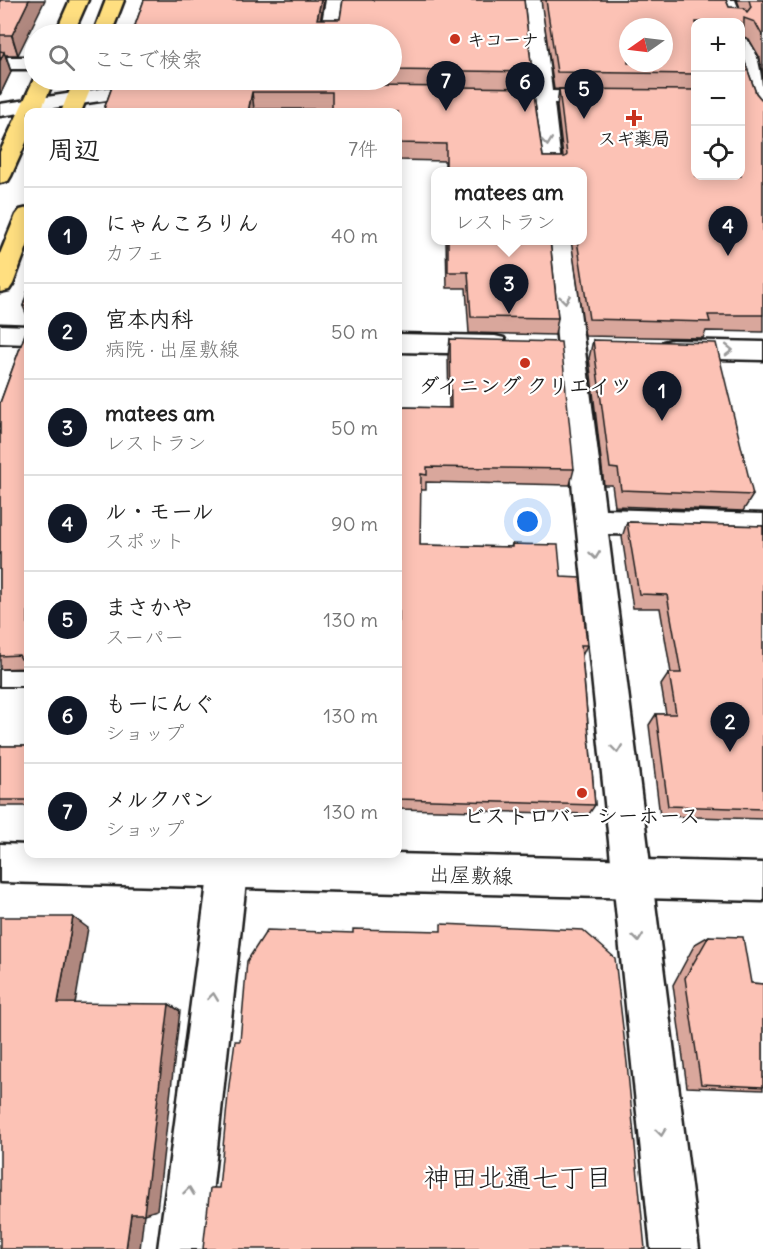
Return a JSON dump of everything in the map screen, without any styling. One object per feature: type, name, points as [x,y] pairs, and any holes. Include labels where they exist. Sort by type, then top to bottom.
[{"type":"highway","points":[[68,24],[79,0]]},
{"type":"highway","points":[[106,24],[115,0]]},
{"type":"highway","points":[[30,108],[39,90]]},
{"type":"highway","points":[[0,176],[24,121]]},
{"type":"highway","points":[[0,284],[24,225]]},
{"type":"street","points":[[331,24],[335,0]]},
{"type":"street","points":[[532,0],[551,167]]},
{"type":"street","points":[[726,0],[733,18]]},
{"type":"street","points":[[745,57],[757,103]]},
{"type":"street","points":[[0,63],[24,63]]},
{"type":"street","points":[[0,110],[77,96],[182,92]]},
{"type":"street","points":[[299,93],[323,95],[346,93]]},
{"type":"street","points":[[473,95],[625,98]]},
{"type":"street","points":[[559,245],[559,347],[591,521],[675,1249]]},
{"type":"street","points":[[0,334],[24,335]]},
{"type":"street","points":[[402,343],[559,347]]},
{"type":"street","points":[[650,349],[763,351]]},
{"type":"street","points":[[591,521],[763,526]]},
{"type":"street","points":[[182,1249],[229,861]]},
{"type":"street","name":"出屋敷線","points":[[0,863],[229,861],[631,880],[763,882]]},
{"type":"lane","points":[[0,678],[24,678]]},
{"type":"building","points":[[0,0],[29,0],[12,35],[0,35]]},
{"type":"building","points":[[144,0],[321,0],[317,19],[340,19],[343,0],[524,0],[532,72],[402,70],[402,24],[136,24]]},
{"type":"building","points":[[546,0],[726,0],[729,7],[744,8],[747,12],[751,7],[749,0],[763,0],[763,37],[755,22],[745,18],[691,18],[691,74],[557,72]]},
{"type":"building","points":[[745,63],[756,93],[763,100],[763,315],[708,315],[710,322],[589,319],[578,245],[587,245],[587,167],[446,167],[446,144],[402,143],[402,108],[332,108],[332,92],[252,92],[249,108],[104,108],[111,90],[402,90],[402,86],[533,88],[543,157],[565,157],[567,155],[559,89],[691,90],[691,180],[745,180]]},
{"type":"building","points":[[448,245],[551,245],[558,318],[471,317],[468,272],[448,272]]},
{"type":"building","points":[[24,337],[24,659],[21,659],[19,655],[0,656],[0,403]]},
{"type":"building","points":[[450,339],[561,342],[574,469],[427,467],[427,475],[421,474],[420,545],[512,547],[512,544],[558,545],[561,577],[580,578],[587,645],[581,645],[595,805],[402,799],[402,407],[451,408]]},
{"type":"building","points":[[593,340],[716,343],[753,495],[621,490],[618,469],[610,468]]},
{"type":"building","points":[[627,522],[763,526],[763,809],[668,806],[656,714],[676,714],[669,673],[681,673],[667,595],[639,594]]},
{"type":"building","points":[[0,746],[24,746],[24,800],[0,800]]},
{"type":"building","points":[[0,917],[73,917],[58,1003],[169,1004],[144,1214],[131,1214],[126,1249],[0,1249]]},
{"type":"building","points":[[441,924],[583,930],[615,958],[645,1249],[203,1249],[210,1188],[219,1188],[235,1041],[240,1041],[247,961],[267,930],[353,933],[353,929],[441,931]]},
{"type":"building","points":[[709,936],[743,937],[751,983],[763,984],[763,1087],[701,1084],[685,978]]},
{"type":"place","name":"キコーナ","points":[[455,39]]},
{"type":"place","name":"メルクパン","points":[[446,111]]},
{"type":"place","name":"もーにんぐ","points":[[525,112]]},
{"type":"place","name":"スギ薬局","points":[[634,118]]},
{"type":"place","name":"まさかや","points":[[584,119]]},
{"type":"place","name":"ル・モール","points":[[728,256]]},
{"type":"place","name":"matees am","points":[[509,314]]},
{"type":"place","name":"ダイニング クリエイツ","points":[[525,363]]},
{"type":"place","name":"にゃんころりん","points":[[662,421]]},
{"type":"place","name":"宮本内科","points":[[730,752]]},
{"type":"place","name":"ビストロバー シーホース","points":[[582,793]]},
{"type":"district","name":"神田北通七丁目","points":[[518,1177]]}]
